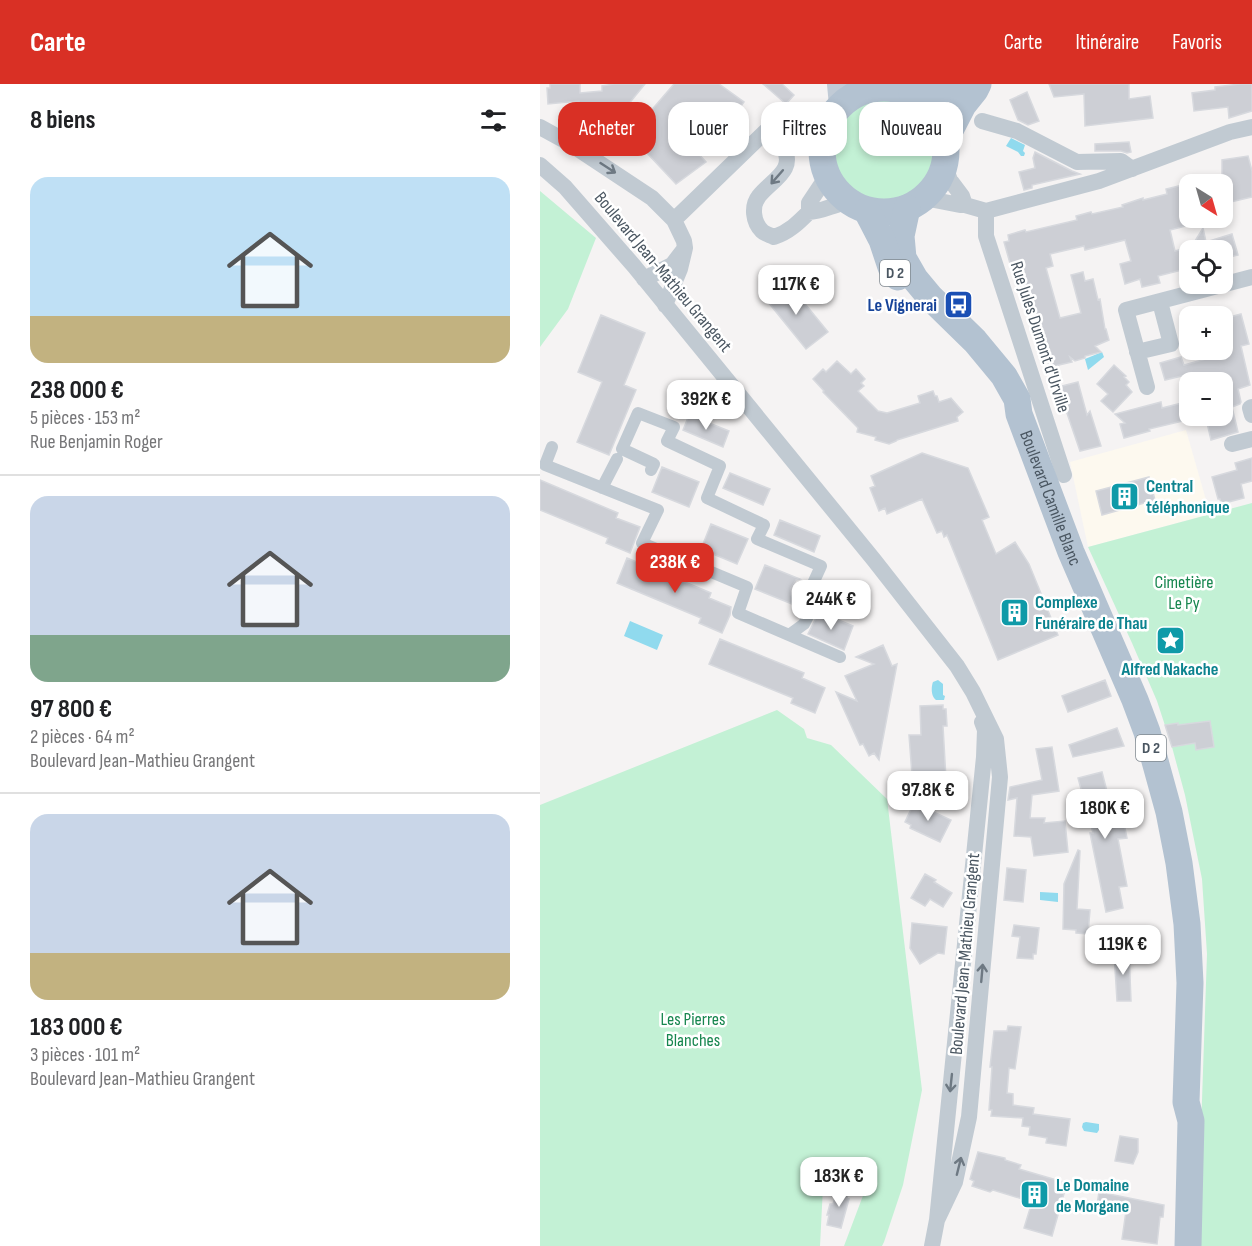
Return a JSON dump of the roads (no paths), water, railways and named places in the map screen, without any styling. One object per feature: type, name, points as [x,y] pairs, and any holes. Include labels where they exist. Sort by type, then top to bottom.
[{"type":"main road","points":[[946,156],[945,167],[937,184],[916,203],[888,213],[858,206],[836,190],[827,176],[822,157],[823,138],[840,94],[854,95],[881,86],[912,93],[929,93],[962,84]]},
{"type":"main road","points":[[963,105],[978,84]]},
{"type":"main road","points":[[912,93],[924,102]]},
{"type":"main road","name":"Boulevard Camille Blanc","points":[[916,203],[901,236],[903,258],[915,279],[930,297],[975,340],[1004,376],[1017,399],[1019,414],[1071,552],[1147,732],[1169,812],[1188,924],[1190,983],[1186,1102],[1191,1121],[1188,1246]]},
{"type":"main road","name":"Boulevard Camille Blanc","points":[[858,206],[882,240],[891,267],[906,289],[965,350],[994,385],[1007,406],[1019,414]]},
{"type":"main road","name":"Boulevard Camille Blanc","points":[[1172,1246],[1178,1117],[1186,1102]]},
{"type":"street","points":[[982,121],[1017,131],[1077,162],[1121,161],[1132,169]]},
{"type":"street","points":[[540,127],[569,143],[652,198],[674,220],[685,248],[680,269],[665,304]]},
{"type":"street","points":[[916,203],[966,205],[986,211],[1099,181],[1230,132],[1252,127]]},
{"type":"street","points":[[674,220],[765,131],[774,134],[781,142],[785,150],[786,166],[778,178],[758,196],[753,210],[763,232],[774,237],[794,228],[809,212],[809,203],[827,176]]},
{"type":"street","name":"Boulevard Jean-Mathieu Grangent","points":[[540,165],[565,187],[644,279],[874,560],[957,666],[973,692],[996,739],[1000,777],[969,1117],[955,1182],[937,1220],[932,1246]]},
{"type":"street","points":[[945,167],[950,180],[966,205]]},
{"type":"street","points":[[809,212],[817,212],[837,203],[858,206]]},
{"type":"street","name":"Rue Jules Dumont d'Urville","points":[[986,211],[986,236],[1065,475]]},
{"type":"street","points":[[644,279],[672,265],[685,248]]},
{"type":"street","points":[[1147,387],[1126,310],[1252,277]]},
{"type":"street","points":[[1137,352],[1171,344],[1160,302]]},
{"type":"street","points":[[1252,407],[1250,408],[1252,415]]},
{"type":"street","points":[[651,470],[654,464],[622,449],[638,412],[674,427],[667,441],[720,466],[707,498],[764,525],[757,539],[821,566],[810,590],[801,587],[798,592]]},
{"type":"street","points":[[1232,444],[1252,439]]},
{"type":"street","points":[[552,447],[545,465],[658,510],[642,543],[747,586],[738,613],[840,657]]},
{"type":"street","points":[[602,488],[617,459]]},
{"type":"street","points":[[789,635],[804,624],[816,600]]},
{"type":"water","points":[[1011,138],[1025,145],[1024,156],[1006,146]]},
{"type":"water","points":[[1102,352],[1104,357],[1088,370],[1085,359]]},
{"type":"water","points":[[630,621],[663,635],[657,650],[624,636]]},
{"type":"water","points":[[938,680],[943,684],[944,700],[934,699],[932,694],[933,682]]},
{"type":"water","points":[[1040,892],[1058,893],[1058,902],[1040,900]]},
{"type":"water","points":[[1086,1122],[1099,1124],[1097,1133],[1084,1131],[1082,1127]]},
{"type":"place","name":"Le Vignerai","points":[[958,305]]},
{"type":"place","name":"Central téléphonique","points":[[1125,496]]},
{"type":"place","name":"Complexe Funéraire de Thau","points":[[1014,612]]},
{"type":"place","name":"Alfred Nakache","points":[[1170,640]]},
{"type":"place","name":"Le Domaine de Morgane","points":[[1035,1195]]},
{"type":"park label","name":"Cimetière Le Py","points":[[1184,592]]},
{"type":"park label","name":"Les Pierres Blanches","points":[[693,1029]]}]
